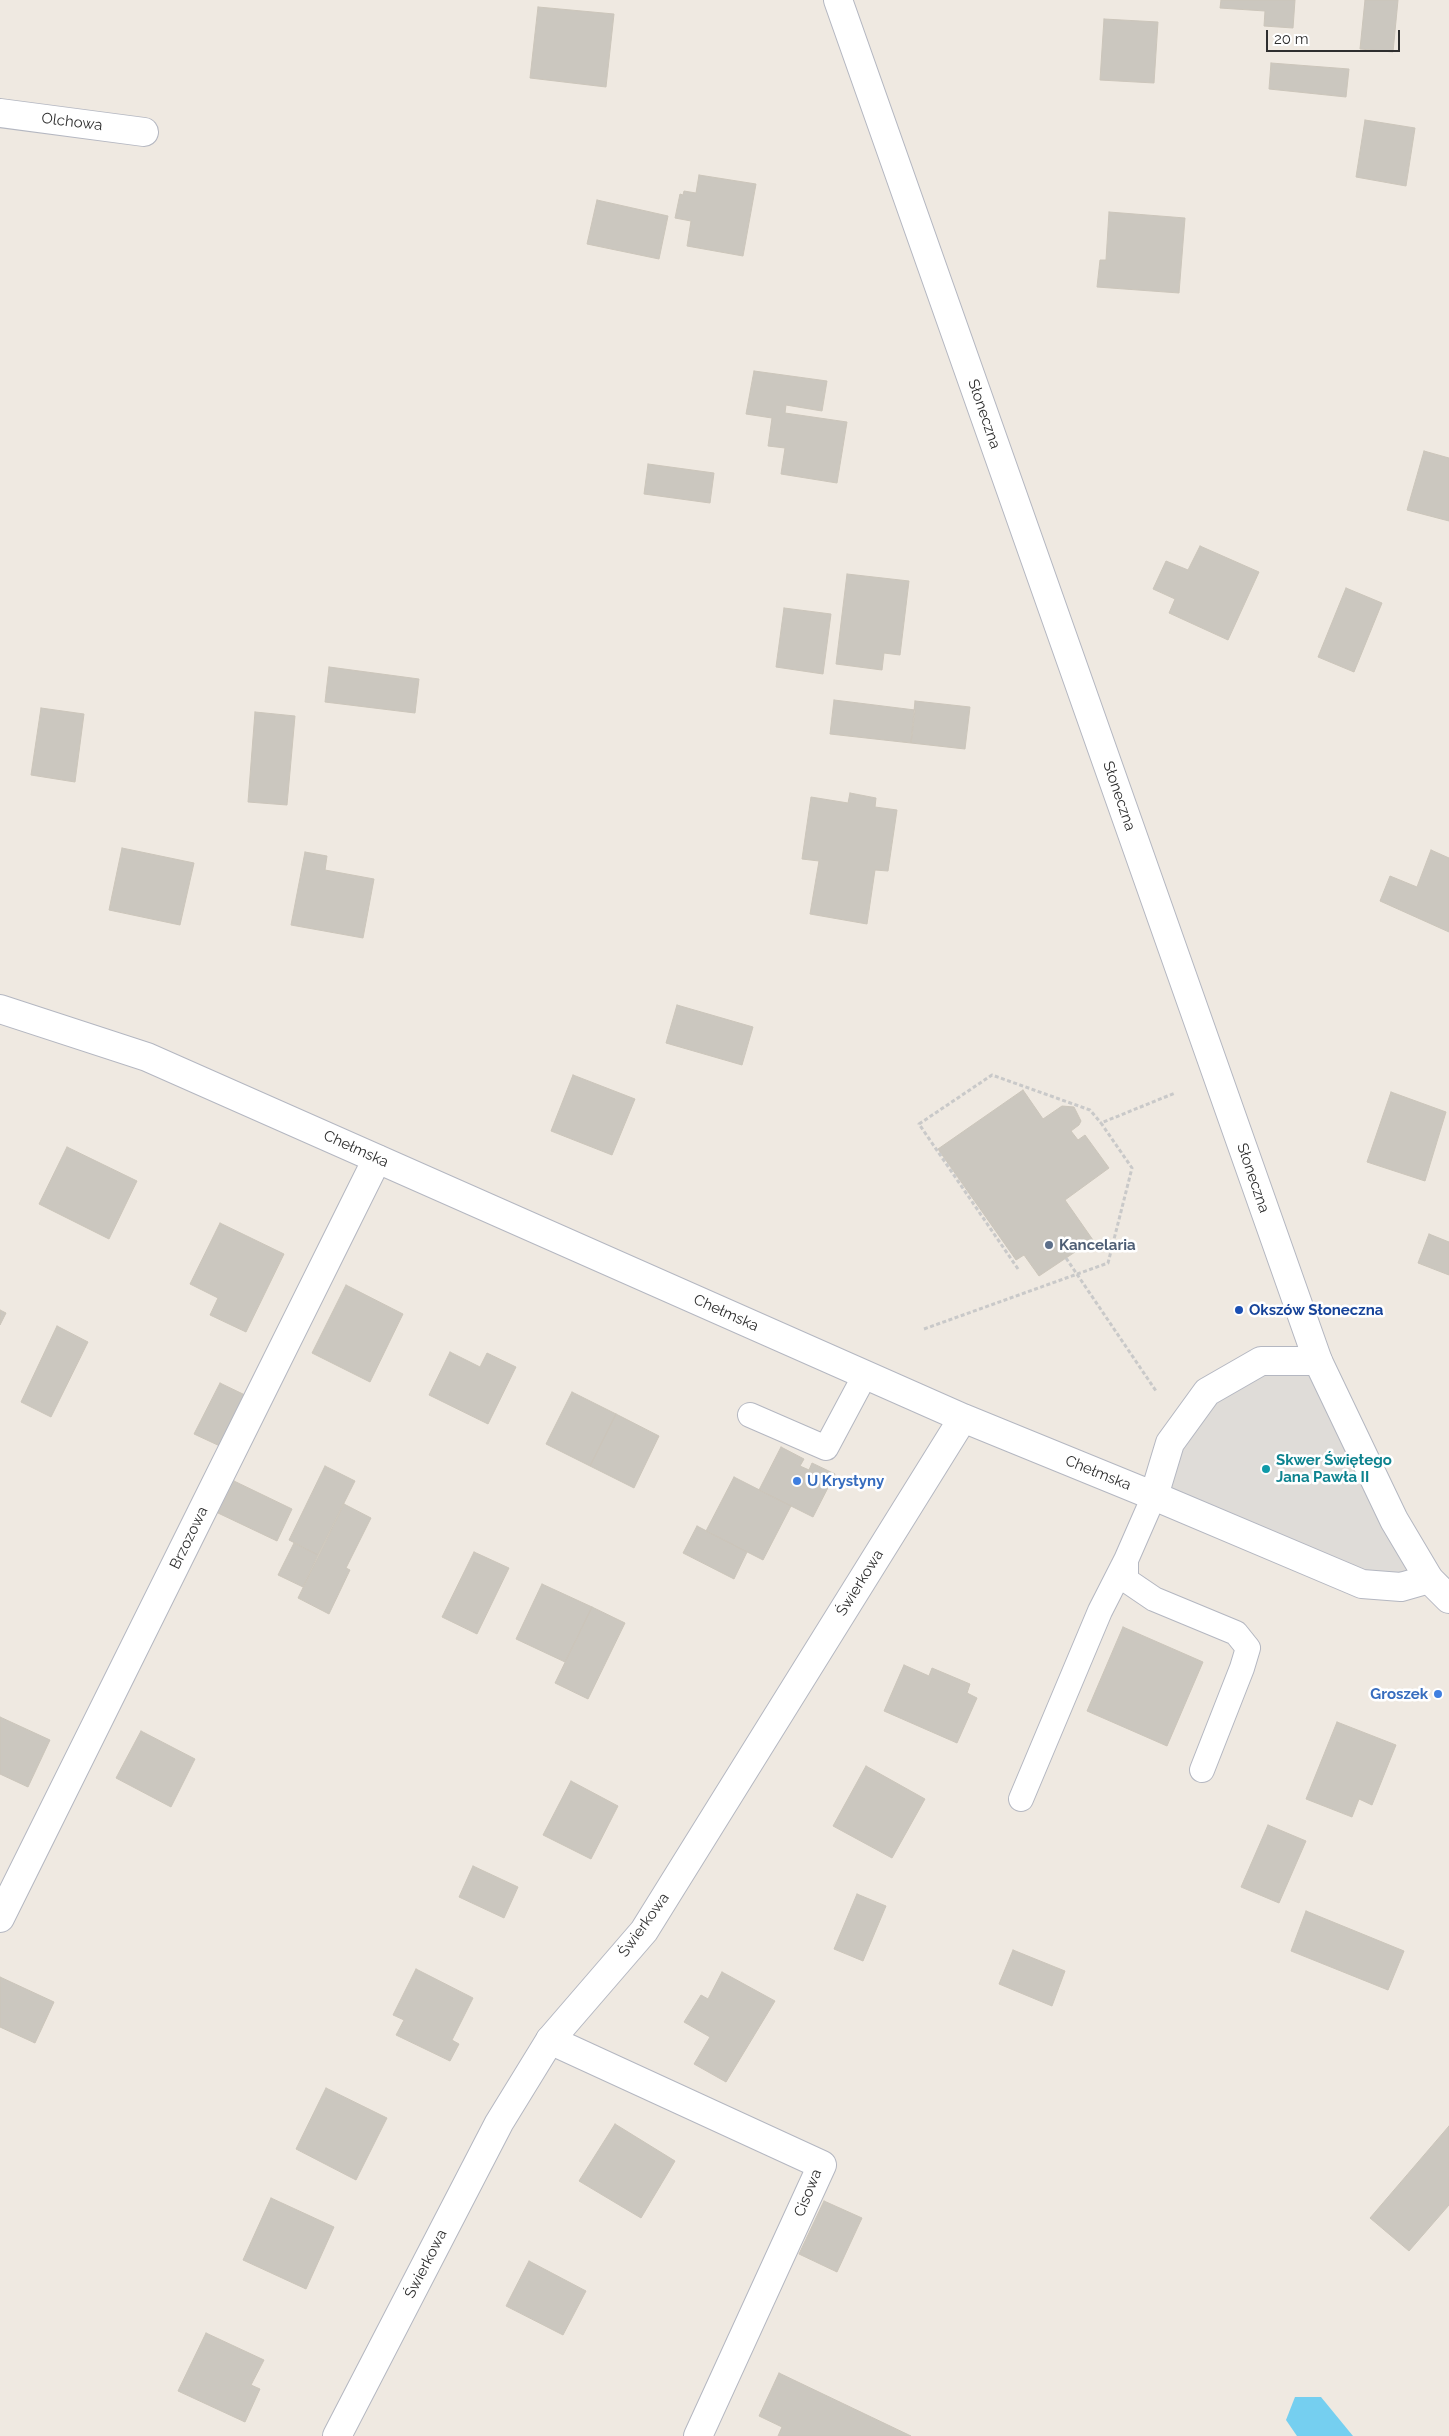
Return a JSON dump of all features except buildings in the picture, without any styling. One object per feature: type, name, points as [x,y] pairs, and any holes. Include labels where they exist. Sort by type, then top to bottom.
[{"type":"street","name":"Słoneczna","points":[[838,0],[1318,1361],[1394,1520],[1428,1579]]},
{"type":"street","name":"Olchowa","points":[[0,113],[144,132]]},
{"type":"street","name":"Chełmska","points":[[0,1009],[147,1057],[963,1418],[1362,1584],[1401,1587],[1428,1579]]},
{"type":"street","name":"Brzozowa","points":[[0,1918],[377,1159]]},
{"type":"street","points":[[1154,1496],[1170,1443],[1207,1392],[1261,1361],[1318,1361]]},
{"type":"street","name":"Świerkowa","points":[[337,2436],[499,2123],[550,2040],[644,1931],[963,1418]]},
{"type":"street","points":[[1428,1579],[1449,1599]]},
{"type":"street","name":"Cisowa","points":[[550,2040],[822,2165],[698,2436]]},
{"type":"lane","points":[[750,1415],[826,1448],[865,1375]]},
{"type":"lane","points":[[1021,1799],[1100,1611],[1126,1560],[1154,1496]]},
{"type":"lane","points":[[1126,1560],[1126,1580],[1154,1599],[1236,1632],[1248,1648],[1202,1770]]},
{"type":"path","points":[[924,1329],[1108,1263],[1132,1168],[1090,1110],[992,1075],[919,1124],[1018,1269]]},
{"type":"path","points":[[1100,1123],[1174,1093]]},
{"type":"path","points":[[1066,1258],[1156,1391]]},
{"type":"shaded area","name":"Skwer Świętego Jana Pawła II","points":[[1261,1361],[1318,1361],[1429,1579],[1401,1587],[1154,1496],[1170,1443]]},
{"type":"water","points":[[1295,2397],[1321,2397],[1353,2436],[1297,2436],[1286,2420]]},
{"type":"place","name":"Kancelaria","points":[[1049,1245]]},
{"type":"place","name":"Okszów Słoneczna","points":[[1239,1310]]},
{"type":"place","name":"Skwer Świętego Jana Pawła II","points":[[1266,1469]]},
{"type":"place","name":"U Krystyny","points":[[797,1481]]},
{"type":"place","name":"Groszek","points":[[1438,1694]]}]
